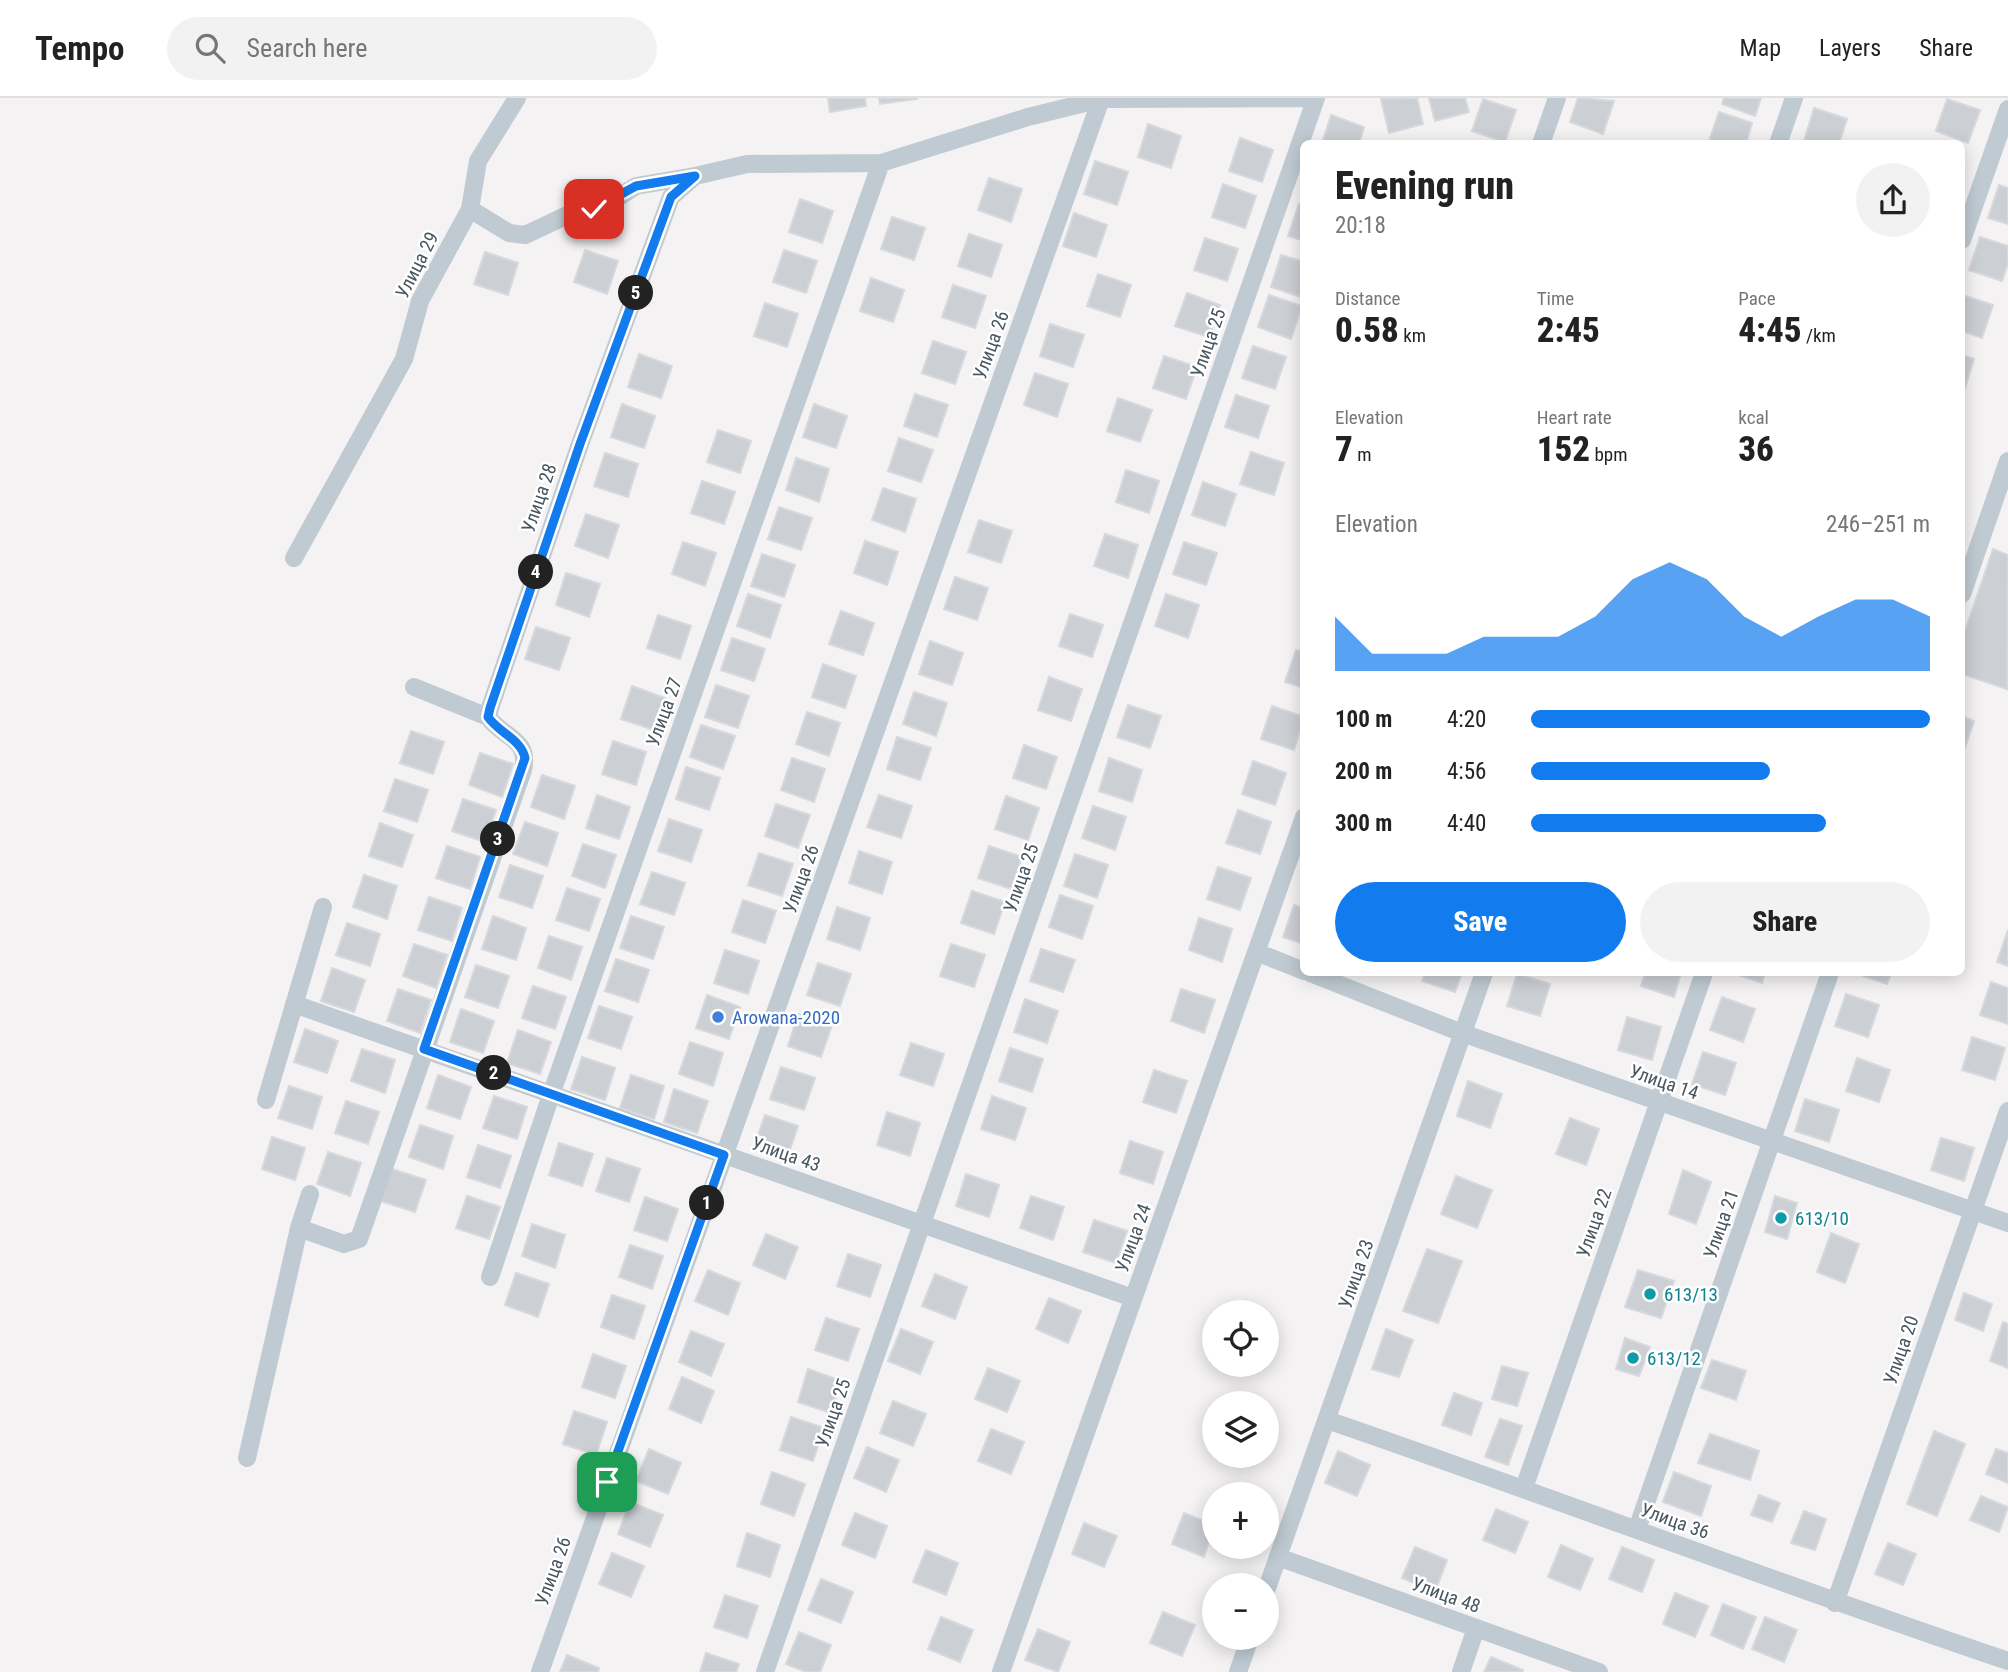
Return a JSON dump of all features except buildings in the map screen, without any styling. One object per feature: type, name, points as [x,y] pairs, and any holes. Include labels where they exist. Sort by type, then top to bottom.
[{"type":"street","name":"Улица 29","points":[[294,558],[404,359],[420,301],[470,209],[478,161],[517,98]]},
{"type":"street","points":[[470,209],[509,233],[525,235],[574,212],[611,202],[636,186],[747,164],[881,163],[1028,117],[1101,99],[1316,98]]},
{"type":"street","name":"Улица 25","points":[[1301,140],[1316,98]]},
{"type":"street","points":[[1542,140],[1557,98]]},
{"type":"street","points":[[1778,140],[1794,98]]},
{"type":"street","name":"Улица 26","points":[[540,1672],[1101,99]]},
{"type":"street","points":[[1965,231],[2008,109]]},
{"type":"street","name":"Улица 25","points":[[765,1672],[1300,144]]},
{"type":"street","name":"Улица 27","points":[[490,1277],[552,1092],[881,163]]},
{"type":"street","name":"Улица 28","points":[[488,717],[580,444],[671,197],[695,176]]},
{"type":"street","points":[[1965,585],[2008,461]]},
{"type":"street","points":[[299,1228],[344,1244],[359,1239],[525,758],[523,747],[488,717],[414,687]]},
{"type":"street","name":"Улица 24","points":[[1001,1672],[1300,828]]},
{"type":"street","points":[[266,1100],[323,907]]},
{"type":"street","points":[[1256,952],[1300,969]]},
{"type":"street","name":"Улица 14","points":[[1318,976],[1462,1033],[2008,1223]]},
{"type":"street","name":"Улица 23","points":[[1279,1553],[1483,976]]},
{"type":"street","name":"Улица 22","points":[[1524,1488],[1703,976]]},
{"type":"street","name":"Улица 21","points":[[1637,1529],[1829,976]]},
{"type":"street","name":"Улица 43","points":[[294,1004],[552,1092],[1133,1298]]},
{"type":"street","name":"Улица 20","points":[[1835,1603],[2008,1111]]},
{"type":"street","points":[[247,1458],[299,1228],[310,1194]]},
{"type":"street","name":"Улица 36","points":[[1326,1420],[1524,1488],[1835,1603],[2008,1661]]},
{"type":"street","name":"Улица 48","points":[[1279,1556],[1599,1672]]},
{"type":"street","points":[[1461,1672],[1476,1628]]},
{"type":"street","points":[[1238,1672],[1246,1650]]},
{"type":"place","name":"Arowana-2020","points":[[718,1017]]},
{"type":"place","name":"613/10","points":[[1781,1218]]},
{"type":"place","name":"613/13","points":[[1650,1294]]},
{"type":"place","name":"613/12","points":[[1633,1358]]},
{"type":"route","points":[[594,209],[636,186],[695,176],[671,197],[580,444],[490,708],[488,717],[493,724],[523,747],[523,770],[424,1049],[724,1155],[607,1482]]}]
